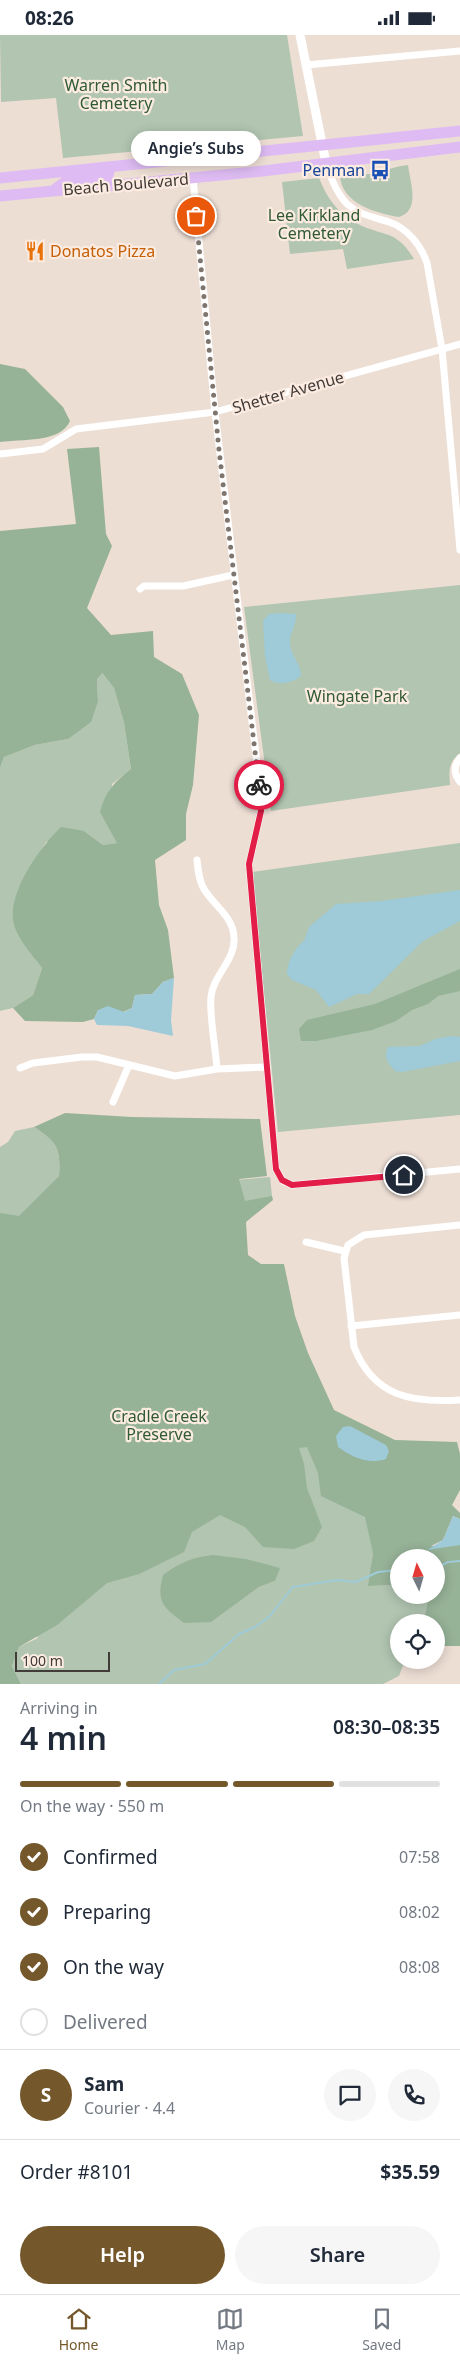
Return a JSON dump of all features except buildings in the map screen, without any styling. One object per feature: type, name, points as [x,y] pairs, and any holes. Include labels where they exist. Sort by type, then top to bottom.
[{"type":"highway","points":[[0,178],[460,131]]},
{"type":"highway","name":"Beach Boulevard","points":[[0,196],[193,178],[460,147]]},
{"type":"highway","points":[[52,191],[65,182],[108,176],[110,167]]},
{"type":"highway","points":[[0,184],[53,180],[59,172]]},
{"type":"street","points":[[300,35],[326,163],[337,191],[348,204],[364,215],[390,222],[408,233],[423,251],[427,263],[442,349],[460,550]]},
{"type":"street","points":[[306,65],[460,51]]},
{"type":"street","points":[[193,178],[215,413],[261,797],[261,811],[249,864],[265,1067],[276,1169],[282,1180],[292,1185],[460,1169]]},
{"type":"street","name":"Shetter Avenue","points":[[0,454],[43,449],[76,429],[215,413],[460,344]]},
{"type":"street","points":[[140,589],[144,586],[183,586],[233,575]]},
{"type":"street","points":[[460,758],[454,769],[460,782]]},
{"type":"street","points":[[196,860],[203,888],[225,913],[234,935],[232,951],[210,997],[217,1069]]},
{"type":"street","points":[[20,1068],[33,1063],[82,1057],[97,1057],[175,1076],[217,1069],[265,1067]]},
{"type":"street","points":[[113,1102],[129,1065]]},
{"type":"street","points":[[460,1225],[364,1235],[352,1241],[344,1251],[344,1275],[354,1347],[358,1359],[374,1380],[400,1395],[419,1401],[460,1400]]},
{"type":"street","points":[[306,1241],[344,1251]]},
{"type":"street","points":[[351,1326],[460,1315]]},
{"type":"green space","name":"Warren Smith Cemetery","points":[[0,35],[287,35],[303,136],[63,158],[56,98],[1,102]]},
{"type":"green space","points":[[408,165],[412,187],[412,202],[406,213],[399,217],[371,210],[353,200],[342,186],[340,176],[345,172],[366,174]]},
{"type":"green space","name":"Lee Kirkland Cemetery","points":[[319,178],[330,199],[339,210],[358,224],[395,238],[407,249],[414,259],[347,269],[343,249],[290,254],[282,182]]},
{"type":"green space","points":[[0,364],[25,369],[63,407],[70,421],[65,428],[49,437],[40,439],[0,442]]},
{"type":"green space","points":[[99,447],[106,534],[112,546],[87,608],[111,635],[153,631],[154,657],[182,674],[199,715],[193,785],[186,814],[186,840],[155,860],[159,905],[168,930],[174,978],[163,982],[152,994],[135,995],[132,1008],[123,1012],[98,1010],[94,1019],[83,1022],[25,1021],[13,1008],[33,995],[42,968],[24,945],[14,926],[13,907],[16,895],[28,869],[61,827],[84,831],[103,845],[117,843],[100,812],[111,787],[131,769],[124,723],[114,688],[102,673],[97,679],[98,701],[91,722],[68,739],[35,745],[4,757],[0,768],[0,531],[76,524],[67,449]]},
{"type":"green space","name":"Wingate Park","points":[[460,585],[460,753],[451,763],[450,785],[271,811],[244,607]]},
{"type":"green space","points":[[101,672],[114,688],[124,723],[131,769],[112,784],[111,830],[118,843],[103,845],[84,831],[46,842],[36,859],[22,940],[42,968],[33,995],[13,1008],[0,1011],[0,768],[4,757],[35,745],[68,739],[98,701],[97,679]]},
{"type":"green space","points":[[460,843],[460,1115],[278,1132],[252,872]]},
{"type":"green space","points":[[460,969],[460,991],[438,996],[428,1004],[412,1010],[396,1021],[372,1030],[316,1041],[301,1041],[299,1029],[307,1020],[375,1004]]},
{"type":"green space","name":"Cradle Creek Preserve","points":[[65,1113],[132,1117],[260,1119],[267,1176],[239,1179],[245,1201],[272,1196],[273,1200],[246,1222],[248,1255],[261,1264],[284,1264],[295,1316],[308,1353],[334,1410],[395,1440],[457,1442],[460,1454],[460,1490],[452,1505],[460,1513],[460,1519],[453,1516],[443,1540],[431,1546],[460,1545],[460,1646],[445,1646],[445,1614],[425,1614],[427,1604],[445,1604],[445,1549],[390,1549],[390,1585],[368,1586],[373,1553],[365,1517],[321,1496],[318,1473],[307,1447],[299,1448],[304,1464],[307,1488],[322,1527],[314,1541],[294,1549],[263,1547],[245,1527],[220,1515],[192,1532],[184,1552],[139,1574],[107,1583],[57,1625],[19,1647],[12,1666],[21,1684],[0,1684],[0,1213],[19,1216],[59,1176],[59,1159],[56,1147],[48,1137],[34,1127]]},
{"type":"green space","name":"Cradle Creek Preserve","points":[[34,1127],[53,1142],[58,1152],[59,1176],[41,1196],[270,1177],[272,1196],[239,1222],[241,1258],[291,1328],[372,1485],[373,1553],[369,1586],[390,1585],[390,1604],[428,1604],[426,1614],[390,1614],[390,1669],[402,1669],[399,1676],[383,1684],[21,1684],[12,1666],[19,1647],[38,1638],[0,1581],[0,1147],[8,1142],[15,1131]],"holes":[[[275,1581],[259,1587],[210,1622],[161,1585]]]},
{"type":"green space","points":[[213,1555],[246,1559],[280,1568],[275,1581],[259,1587],[211,1622],[184,1623],[171,1613],[163,1603],[160,1592],[163,1575],[187,1561]]},
{"type":"water","points":[[269,614],[296,614],[290,647],[301,671],[301,676],[290,682],[282,683],[270,680],[265,656],[263,621]]},
{"type":"water","points":[[460,890],[460,921],[423,941],[369,994],[357,994],[329,1007],[316,990],[292,980],[287,974],[292,956],[304,941],[309,927],[336,904],[381,901]]},
{"type":"water","points":[[174,978],[171,1020],[173,1036],[128,1026],[97,1025],[94,1019],[98,1010],[108,1006],[124,1012],[132,1008],[135,995],[152,994],[163,982]]},
{"type":"water","points":[[452,1036],[460,1037],[460,1061],[402,1072],[395,1071],[387,1060],[388,1047],[420,1046],[435,1039]]},
{"type":"water","points":[[350,1426],[386,1445],[389,1451],[386,1459],[373,1461],[361,1459],[338,1447],[336,1436],[343,1427]]},
{"type":"water","points":[[453,1516],[460,1519],[460,1545],[429,1549],[443,1540]]},
{"type":"waterway","points":[[445,1564],[460,1561]]},
{"type":"waterway","points":[[159,1684],[174,1670],[205,1664],[239,1634],[255,1627],[269,1617],[293,1587],[337,1580],[356,1582],[378,1572],[390,1571]]},
{"type":"way so far","points":[[196,216],[219,450],[259,785]]},
{"type":"place","name":"Penman","points":[[380,170]]},
{"type":"place","name":"Angie’s Subs","points":[[196,216]]},
{"type":"place","name":"Donatos Pizza","points":[[35,251]]},
{"type":"route","points":[[259,785],[261,811],[250,850],[249,864],[265,1067],[276,1169],[282,1180],[292,1185],[404,1175]]}]
